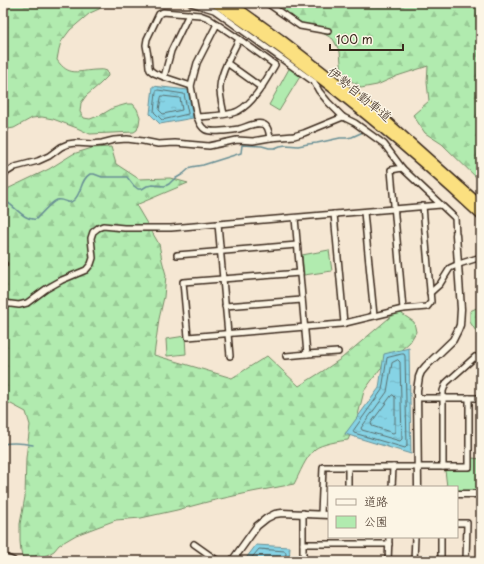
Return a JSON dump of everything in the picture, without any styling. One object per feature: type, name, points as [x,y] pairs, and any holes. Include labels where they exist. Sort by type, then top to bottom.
[{"type":"highway","name":"伊勢自動車道","points":[[216,3],[337,91],[481,206]]},
{"type":"highway","name":"伊勢自動車道","points":[[230,3],[280,39],[387,122],[450,182],[481,215]]},
{"type":"street","points":[[191,3],[214,10],[314,82],[328,102],[343,117],[355,123],[384,144],[402,168],[455,218],[459,264],[461,318],[458,330],[453,340],[426,366],[421,372],[418,382],[418,486]]},
{"type":"street","points":[[267,3],[300,26],[328,31]]},
{"type":"street","points":[[192,86],[154,74],[150,70],[146,45],[147,38],[159,14],[163,12],[200,15],[208,18],[275,65],[262,88],[246,105],[238,111],[197,117]]},
{"type":"street","points":[[164,77],[171,51],[189,14]]},
{"type":"street","points":[[217,24],[197,64],[192,86],[197,117],[200,125],[205,130],[210,132],[228,131],[258,124],[264,125],[268,128],[270,138]]},
{"type":"street","points":[[231,33],[236,26]]},
{"type":"street","points":[[224,114],[219,89],[220,81],[227,63],[240,39]]},
{"type":"street","points":[[227,63],[262,88]]},
{"type":"street","points":[[3,175],[15,167],[38,161],[49,156],[61,147],[68,144],[92,144],[127,139],[158,144],[175,143],[208,146],[237,140],[253,141],[294,136],[343,117]]},
{"type":"street","points":[[402,168],[391,170],[402,309]]},
{"type":"street","points":[[3,303],[19,305],[27,303],[46,289],[62,280],[86,270],[91,264],[93,258],[91,238],[93,232],[103,226],[124,228],[171,228],[441,205]]},
{"type":"street","points":[[300,273],[183,282],[188,337],[344,324],[402,309],[427,307],[431,302],[423,206]]},
{"type":"street","points":[[364,212],[374,316]]},
{"type":"street","points":[[334,214],[344,324]]},
{"type":"street","points":[[295,218],[307,354]]},
{"type":"street","points":[[218,224],[230,356]]},
{"type":"street","points":[[177,255],[297,245]]},
{"type":"street","points":[[430,293],[440,284],[450,268],[481,257]]},
{"type":"street","points":[[226,306],[302,300]]},
{"type":"street","points":[[286,356],[338,352]]},
{"type":"street","points":[[443,467],[443,391],[446,383],[476,357],[481,363]]},
{"type":"street","points":[[417,398],[481,398]]},
{"type":"street","points":[[321,514],[323,467],[469,467],[469,398]]},
{"type":"street","points":[[392,486],[393,467]]},
{"type":"street","points":[[348,468],[348,486]]},
{"type":"street","points":[[458,494],[481,494]]},
{"type":"street","points":[[232,561],[257,526],[266,518],[274,514],[282,512],[328,515]]},
{"type":"street","points":[[303,513],[303,561]]},
{"type":"street","points":[[458,523],[466,523],[466,561]]},
{"type":"street","points":[[388,538],[388,561]]},
{"type":"street","points":[[414,561],[415,538]]},
{"type":"street","points":[[441,538],[441,561]]},
{"type":"street","points":[[194,544],[218,561]]},
{"type":"street","points":[[303,544],[389,544]]},
{"type":"street","points":[[3,557],[13,561]]},
{"type":"green space","points":[[3,3],[107,3],[90,13],[70,30],[61,42],[57,60],[66,69],[74,72],[107,71],[108,76],[86,96],[81,103],[80,112],[84,118],[90,119],[113,108],[133,104],[140,117],[137,130],[134,132],[90,134],[53,119],[42,117],[32,118],[14,128],[3,130]]},
{"type":"green space","points":[[276,3],[481,3],[481,182],[442,144],[425,133],[413,115],[429,101],[427,82],[428,66],[397,76],[377,85],[361,88],[342,74],[340,52],[333,39],[321,32],[309,29]]},
{"type":"green space","points":[[290,67],[301,75],[279,111],[269,105]]},
{"type":"green space","points":[[111,147],[116,164],[139,179],[170,178],[188,183],[136,205],[159,244],[166,275],[164,297],[154,355],[232,378],[267,356],[299,386],[342,358],[402,307],[402,314],[414,322],[416,332],[410,342],[380,369],[364,391],[357,419],[348,440],[326,444],[315,449],[306,461],[294,484],[211,501],[141,518],[116,520],[76,535],[59,545],[54,551],[36,561],[26,561],[23,560],[21,552],[20,524],[25,497],[26,458],[30,425],[26,412],[11,404],[3,403],[3,191],[49,169],[73,154],[92,148]]},
{"type":"green space","points":[[329,250],[332,271],[304,275],[302,255]]},
{"type":"green space","points":[[481,306],[481,339],[470,322],[470,311]]},
{"type":"green space","points":[[185,336],[186,354],[167,356],[166,339]]},
{"type":"green space","points":[[472,458],[481,459],[481,491],[458,491],[458,486],[447,486],[445,470],[472,470]]},
{"type":"water","points":[[153,86],[188,90],[193,118],[160,124],[150,114]]},
{"type":"water","points":[[409,348],[411,454],[345,434],[379,388],[384,354]]},
{"type":"water","points":[[256,545],[290,547],[289,561],[244,561]]},
{"type":"waterway","points":[[3,200],[23,215],[31,219],[36,219],[54,201],[62,200],[72,202],[77,197],[84,180],[90,174],[102,177],[127,177],[138,189],[153,185],[165,186],[191,167],[203,165],[241,153],[242,145],[262,146],[269,148],[286,145],[298,146],[352,137],[363,132]]},
{"type":"waterway","points":[[3,444],[18,443],[33,445]]}]
